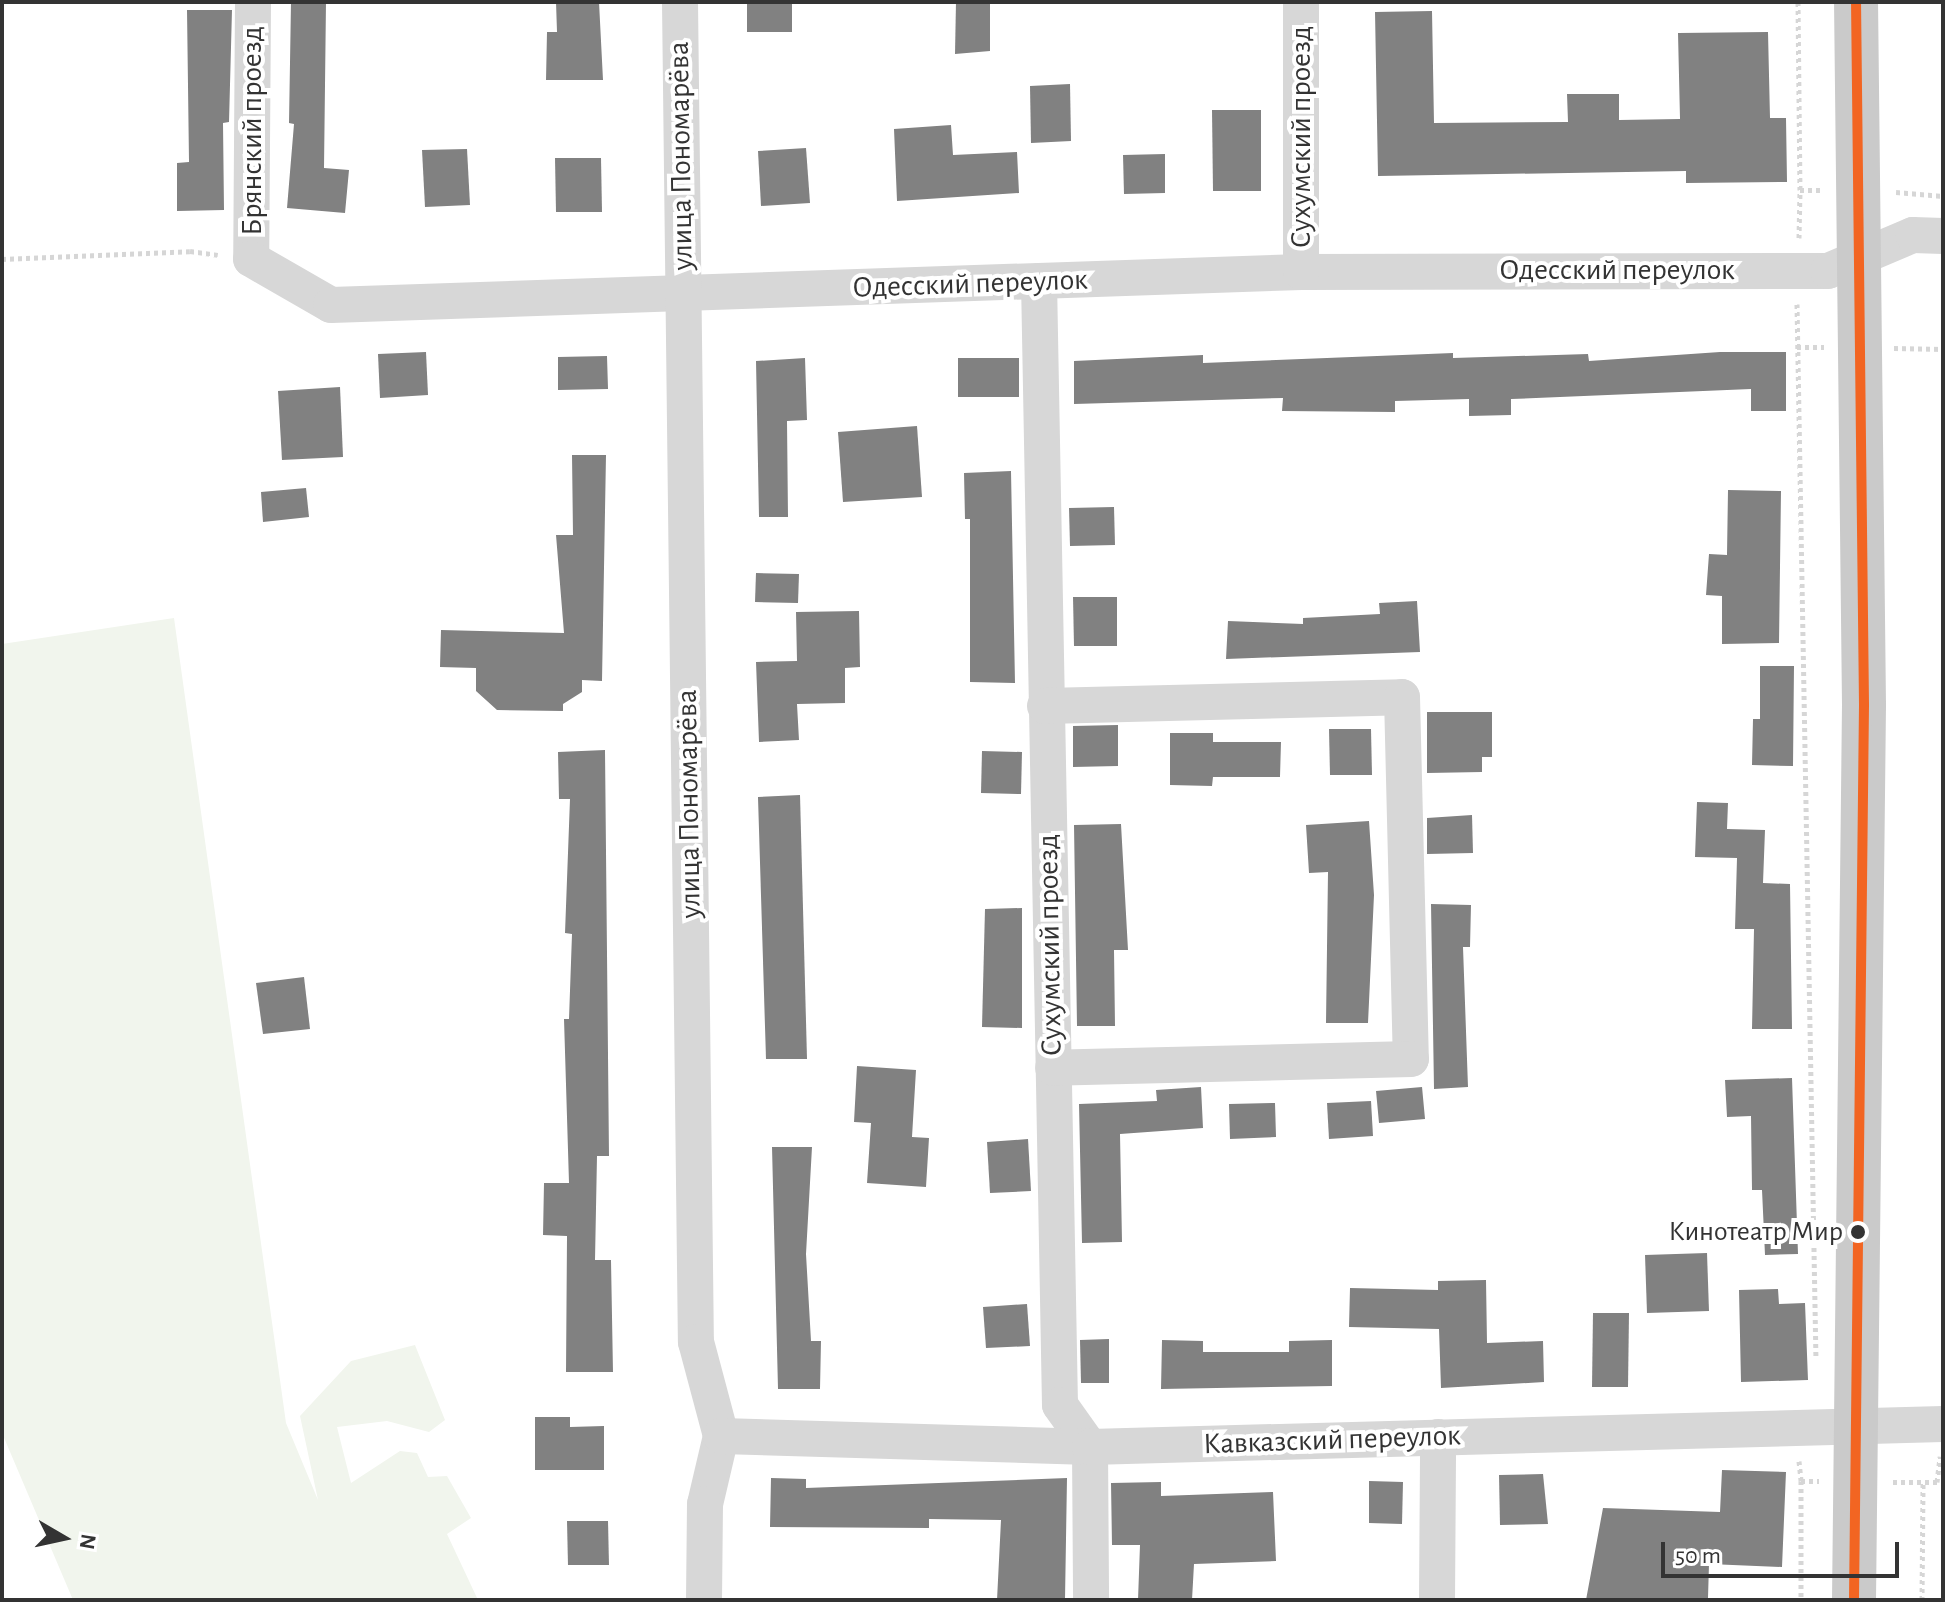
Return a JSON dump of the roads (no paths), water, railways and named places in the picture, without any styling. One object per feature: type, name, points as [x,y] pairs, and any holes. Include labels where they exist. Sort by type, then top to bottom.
[{"type":"main road","points":[[1854,1600],[1864,720],[1856,2]]},
{"type":"street","name":"Брянский проезд","points":[[251,259],[253,2]]},
{"type":"street","name":"улица Пономарёва","points":[[680,2],[696,1342],[721,1436],[705,1504],[704,1600]]},
{"type":"street","name":"Сухумский проезд","points":[[1301,2],[1301,272]]},
{"type":"street","name":"Одесский переулок","points":[[251,259],[331,305],[1301,272],[1828,271],[1913,235],[1943,236]]},
{"type":"street","name":"Сухумский проезд","points":[[1039,281],[1060,1405],[1090,1447]]},
{"type":"street","points":[[1045,706],[1402,697],[1411,1059],[1053,1068]]},
{"type":"street","name":"Кавказский переулок","points":[[721,1436],[1090,1447],[1856,1427],[1942,1438]]},
{"type":"street","points":[[1437,1600],[1438,1437]]},
{"type":"street","points":[[1090,1447],[1091,1600]]},
{"type":"place","name":"Кинотеатр Мир","points":[[1858,1232]]}]
